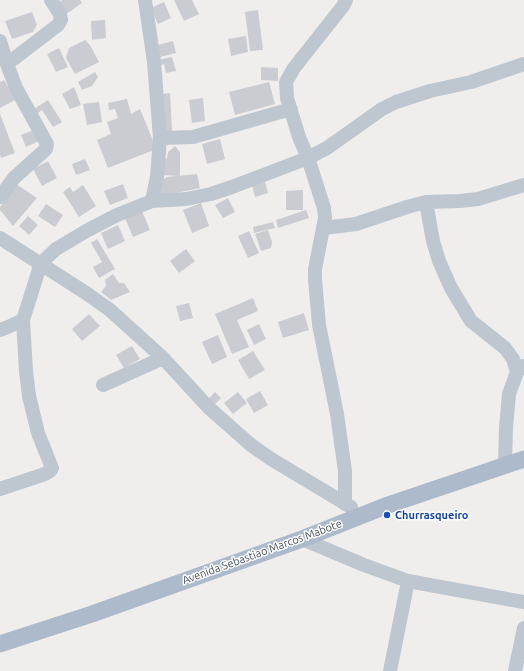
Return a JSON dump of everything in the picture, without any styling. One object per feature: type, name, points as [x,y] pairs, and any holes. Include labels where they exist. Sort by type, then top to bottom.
[{"type":"main road","name":"Avenida Sebastiao Marcos Mabote","points":[[0,644],[92,614],[302,539],[388,505],[524,459]]},
{"type":"street","points":[[7,64],[58,25],[61,20],[60,14],[51,0]]},
{"type":"street","points":[[145,0],[154,62],[160,138],[157,177],[152,201]]},
{"type":"street","points":[[345,504],[345,471],[337,414],[319,325],[315,279],[315,269],[324,228],[324,208],[290,109],[286,82],[294,68],[346,0]]},
{"type":"street","points":[[0,41],[7,64],[26,106],[47,144],[46,149],[14,178],[0,198]]},
{"type":"street","points":[[0,489],[45,474],[52,468],[38,433],[29,396],[24,352],[23,320],[41,262],[56,249],[82,233],[118,215],[152,201],[176,200],[211,194],[308,158],[327,148],[382,109],[396,102],[430,91],[471,82],[524,64]]},
{"type":"street","points":[[160,138],[193,137],[290,109]]},
{"type":"street","points":[[324,228],[356,224],[426,202],[460,201],[478,198],[524,185]]},
{"type":"street","points":[[426,202],[433,241],[450,288],[471,321],[505,348],[520,368],[509,394],[505,465]]},
{"type":"street","points":[[0,238],[41,262],[110,310],[163,358],[209,408],[251,445],[271,459],[363,515]]},
{"type":"street","points":[[0,330],[23,320]]},
{"type":"street","points":[[103,385],[163,358]]},
{"type":"street","points":[[302,539],[364,565],[408,581],[524,602]]},
{"type":"street","points":[[390,671],[408,581]]},
{"type":"street","points":[[515,671],[524,628]]},
{"type":"building","points":[[62,0],[80,0],[82,3],[65,15],[58,3]]},
{"type":"building","points":[[174,0],[192,0],[199,14],[184,21]]},
{"type":"building","points":[[164,2],[171,18],[158,24],[151,8]]},
{"type":"building","points":[[258,10],[263,50],[250,51],[245,12]]},
{"type":"building","points":[[32,12],[37,25],[33,32],[12,39],[5,21]]},
{"type":"building","points":[[105,20],[106,38],[92,40],[91,21]]},
{"type":"building","points":[[246,36],[248,52],[231,56],[228,39]]},
{"type":"building","points":[[85,40],[90,45],[99,62],[75,74],[66,58],[69,48]]},
{"type":"building","points":[[173,41],[176,53],[160,57],[158,45]]},
{"type":"building","points":[[59,48],[68,67],[56,72],[47,54]]},
{"type":"building","points":[[172,57],[176,71],[166,73],[164,64],[159,66],[158,60]]},
{"type":"building","points":[[261,67],[278,68],[278,81],[261,80]]},
{"type":"building","points":[[95,72],[98,77],[92,86],[82,90],[78,82]]},
{"type":"building","points":[[4,80],[15,100],[0,108],[0,82]]},
{"type":"building","points":[[269,82],[275,104],[235,115],[229,92]]},
{"type":"building","points":[[74,87],[81,105],[70,109],[62,94]]},
{"type":"building","points":[[170,93],[172,131],[165,131],[163,94]]},
{"type":"building","points":[[203,98],[205,121],[192,123],[189,100]]},
{"type":"building","points":[[127,99],[131,114],[140,109],[154,143],[154,150],[108,168],[97,140],[111,134],[107,122],[118,118],[115,109],[109,110],[108,103]]},
{"type":"building","points":[[48,100],[62,122],[53,127],[42,110],[35,115],[32,110]]},
{"type":"building","points":[[99,102],[102,122],[87,125],[83,104]]},
{"type":"building","points":[[0,114],[15,153],[1,158],[0,155]]},
{"type":"building","points":[[34,130],[39,141],[26,147],[21,135]]},
{"type":"building","points":[[220,139],[225,159],[207,164],[202,144]]},
{"type":"building","points":[[175,146],[180,152],[180,176],[161,175],[161,163],[167,158],[168,152]]},
{"type":"building","points":[[85,159],[90,170],[76,175],[72,164]]},
{"type":"building","points":[[48,161],[57,178],[42,186],[33,169]]},
{"type":"building","points":[[197,174],[200,188],[161,196],[158,183],[167,177]]},
{"type":"building","points":[[265,182],[268,193],[255,197],[252,185]]},
{"type":"building","points":[[16,184],[37,198],[13,226],[0,210],[0,207]]},
{"type":"building","points":[[123,184],[128,198],[110,205],[104,191]]},
{"type":"building","points":[[83,185],[96,206],[79,217],[63,192],[70,187],[73,192]]},
{"type":"building","points":[[303,190],[303,210],[286,210],[286,191]]},
{"type":"building","points":[[228,198],[235,212],[223,218],[215,205]]},
{"type":"building","points":[[201,203],[209,226],[192,233],[183,210]]},
{"type":"building","points":[[46,204],[63,215],[55,227],[38,216]]},
{"type":"building","points":[[306,210],[309,218],[278,228],[276,220]]},
{"type":"building","points":[[142,211],[150,230],[133,237],[125,218]]},
{"type":"building","points":[[28,216],[38,225],[29,235],[19,226]]},
{"type":"building","points":[[273,222],[275,228],[254,233],[253,227]]},
{"type":"building","points":[[118,225],[125,241],[108,249],[101,233]]},
{"type":"building","points":[[268,230],[272,242],[271,248],[261,251],[255,234]]},
{"type":"building","points":[[249,231],[259,253],[248,258],[238,236]]},
{"type":"building","points":[[97,239],[115,269],[99,278],[93,267],[102,262],[91,243]]},
{"type":"building","points":[[186,249],[195,261],[179,273],[170,261]]},
{"type":"building","points":[[113,274],[119,283],[124,283],[130,292],[111,300],[101,292],[106,286],[105,280]]},
{"type":"building","points":[[253,298],[258,311],[237,320],[249,347],[232,354],[215,314]]},
{"type":"building","points":[[189,303],[193,318],[180,321],[176,306]]},
{"type":"building","points":[[304,313],[309,330],[283,338],[278,322]]},
{"type":"building","points":[[89,314],[100,326],[82,341],[72,329]]},
{"type":"building","points":[[259,324],[266,339],[254,345],[247,330]]},
{"type":"building","points":[[218,335],[227,357],[212,364],[202,342]]},
{"type":"building","points":[[132,346],[140,359],[124,368],[116,355]]},
{"type":"building","points":[[253,351],[265,370],[249,379],[238,360]]},
{"type":"building","points":[[260,391],[268,405],[254,413],[246,399]]},
{"type":"building","points":[[215,392],[221,398],[212,407],[206,401]]},
{"type":"building","points":[[238,392],[247,403],[233,414],[224,403]]},
{"type":"place","name":"Churrasqueiro","points":[[387,515]]}]
